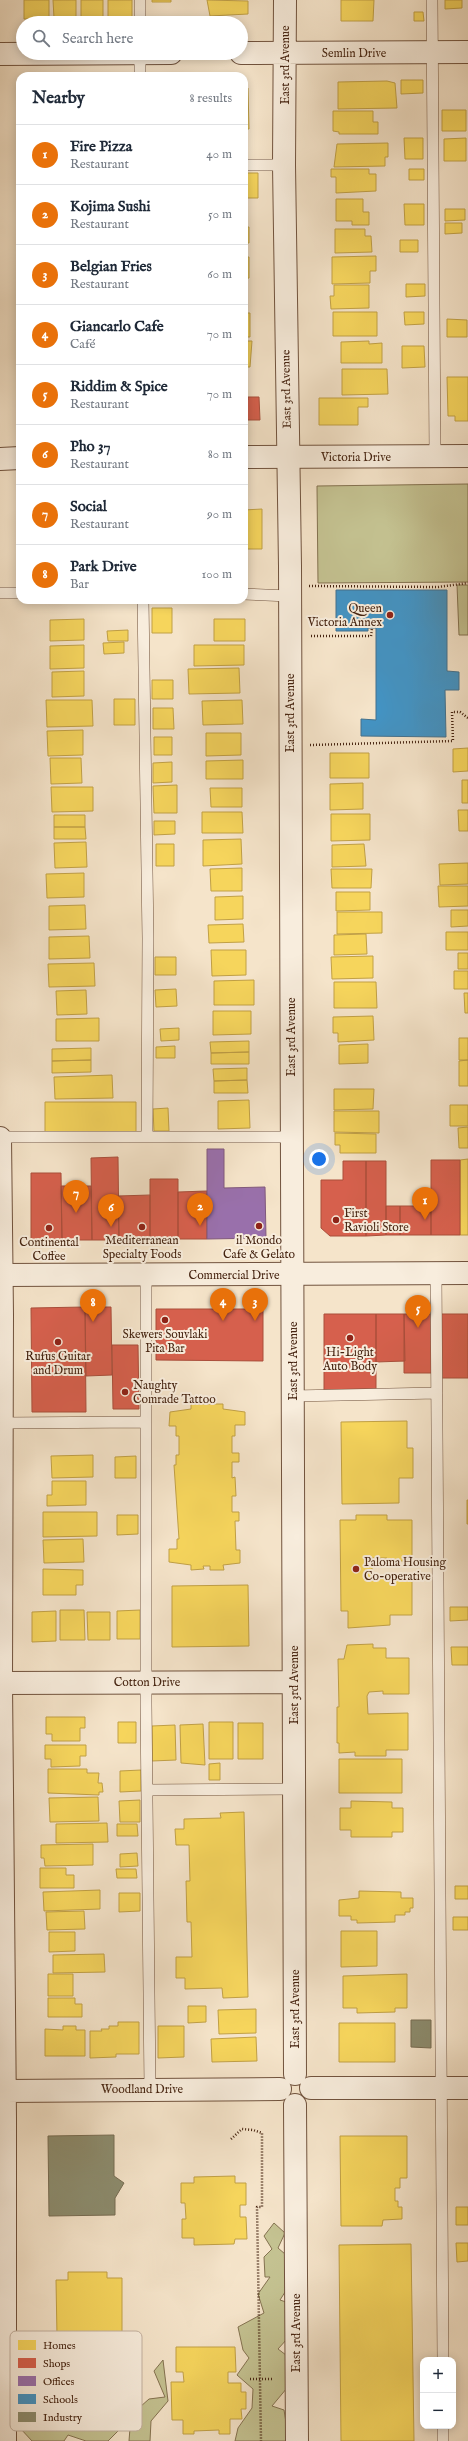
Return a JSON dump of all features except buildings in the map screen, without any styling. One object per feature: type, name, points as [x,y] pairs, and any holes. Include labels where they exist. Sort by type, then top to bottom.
[{"type":"street","name":"East 3rd Avenue","points":[[285,0],[284,165],[289,596],[295,2074]]},
{"type":"street","name":"Semlin Drive","points":[[248,53],[468,52]]},
{"type":"street","points":[[0,54],[16,54]]},
{"type":"street","name":"Victoria Drive","points":[[248,457],[468,456]]},
{"type":"street","points":[[0,459],[16,458]]},
{"type":"street","points":[[0,1137],[1,1683],[5,2091],[5,2441]]},
{"type":"street","name":"Commercial Drive","points":[[1,1275],[468,1273]]},
{"type":"street","name":"Cotton Drive","points":[[1,1683],[293,1682]]},
{"type":"street","points":[[295,2074],[306,2078],[311,2088],[306,2100],[295,2105],[284,2100],[280,2089],[284,2078],[295,2074]]},
{"type":"street","points":[[311,2088],[468,2088]]},
{"type":"street","name":"Woodland Drive","points":[[5,2091],[280,2089]]},
{"type":"street","name":"East 3rd Avenue","points":[[295,2105],[297,2441]]},
{"type":"lane","points":[[140,0],[140,16]]},
{"type":"lane","points":[[432,0],[435,456]]},
{"type":"lane","points":[[140,60],[140,72]]},
{"type":"lane","points":[[248,165],[284,165]]},
{"type":"lane","points":[[0,594],[16,593]]},
{"type":"lane","points":[[248,594],[289,596]]},
{"type":"lane","points":[[143,604],[148,938],[147,1137]]},
{"type":"lane","points":[[0,1137],[291,1137]]},
{"type":"lane","points":[[436,1274],[443,2357]]},
{"type":"lane","points":[[146,1275],[147,1790],[150,2089]]},
{"type":"lane","points":[[293,1396],[437,1393]]},
{"type":"lane","points":[[1,1423],[146,1422]]},
{"type":"lane","points":[[147,1790],[295,1789]]},
{"type":"lane","points":[[443,2429],[443,2441]]},
{"type":"path","points":[[309,586],[438,587],[468,584]]},
{"type":"path","points":[[309,636],[371,636],[372,628]]},
{"type":"path","points":[[309,744],[453,741],[452,712],[460,712],[468,718]]},
{"type":"path","points":[[230,2140],[242,2129],[262,2133],[262,2207],[256,2207],[261,2441]]},
{"type":"path","points":[[250,2379],[274,2379]]},
{"type":"shaded area","points":[[468,484],[468,582],[318,583],[317,486]]},
{"type":"shaded area","points":[[457,585],[468,585],[468,635],[459,635]]},
{"type":"shaded area","points":[[274,2223],[285,2233],[278,2248],[285,2254],[287,2289],[280,2300],[286,2302],[287,2339],[278,2349],[286,2355],[287,2388],[272,2406],[284,2410],[289,2441],[235,2441],[238,2428],[252,2408],[253,2389],[237,2375],[249,2358],[243,2350],[238,2327],[264,2313],[258,2294],[270,2277],[265,2277],[264,2257],[272,2249],[264,2236]]},
{"type":"shaded area","points":[[163,2360],[168,2401],[151,2421],[150,2441],[129,2441],[130,2431],[142,2431],[142,2405],[149,2399],[165,2397],[154,2371]]},
{"type":"shaded area","points":[[23,2431],[118,2431],[108,2441],[86,2441],[68,2435],[64,2441],[32,2441]]},
{"type":"place","name":"Queen Victoria Annex","points":[[390,615]]},
{"type":"place","name":"Social","points":[[76,1213]]},
{"type":"place","name":"First Ravioli Store","points":[[336,1220]]},
{"type":"place","name":"Fire Pizza","points":[[425,1220]]},
{"type":"place","name":"Kojima Sushi","points":[[200,1226]]},
{"type":"place","name":"il Mondo Cafe & Gelato","points":[[259,1226]]},
{"type":"place","name":"Pho 37","points":[[111,1227]]},
{"type":"place","name":"Mediterranean Specialty Foods","points":[[142,1227]]},
{"type":"place","name":"Continental Coffee","points":[[49,1228]]},
{"type":"place","name":"Skewers Souvlaki Pita Bar","points":[[165,1320]]},
{"type":"place","name":"Giancarlo Cafe","points":[[223,1321]]},
{"type":"place","name":"Belgian Fries","points":[[255,1321]]},
{"type":"place","name":"Park Drive","points":[[93,1322]]},
{"type":"place","name":"Riddim & Spice","points":[[418,1328]]},
{"type":"place","name":"Hi-Light Auto Body","points":[[350,1338]]},
{"type":"place","name":"Rufus Guitar and Drum","points":[[58,1342]]},
{"type":"place","name":"Naughty Comrade Tattoo","points":[[125,1392]]},
{"type":"place","name":"Paloma Housing Co-operative","points":[[356,1569]]}]
